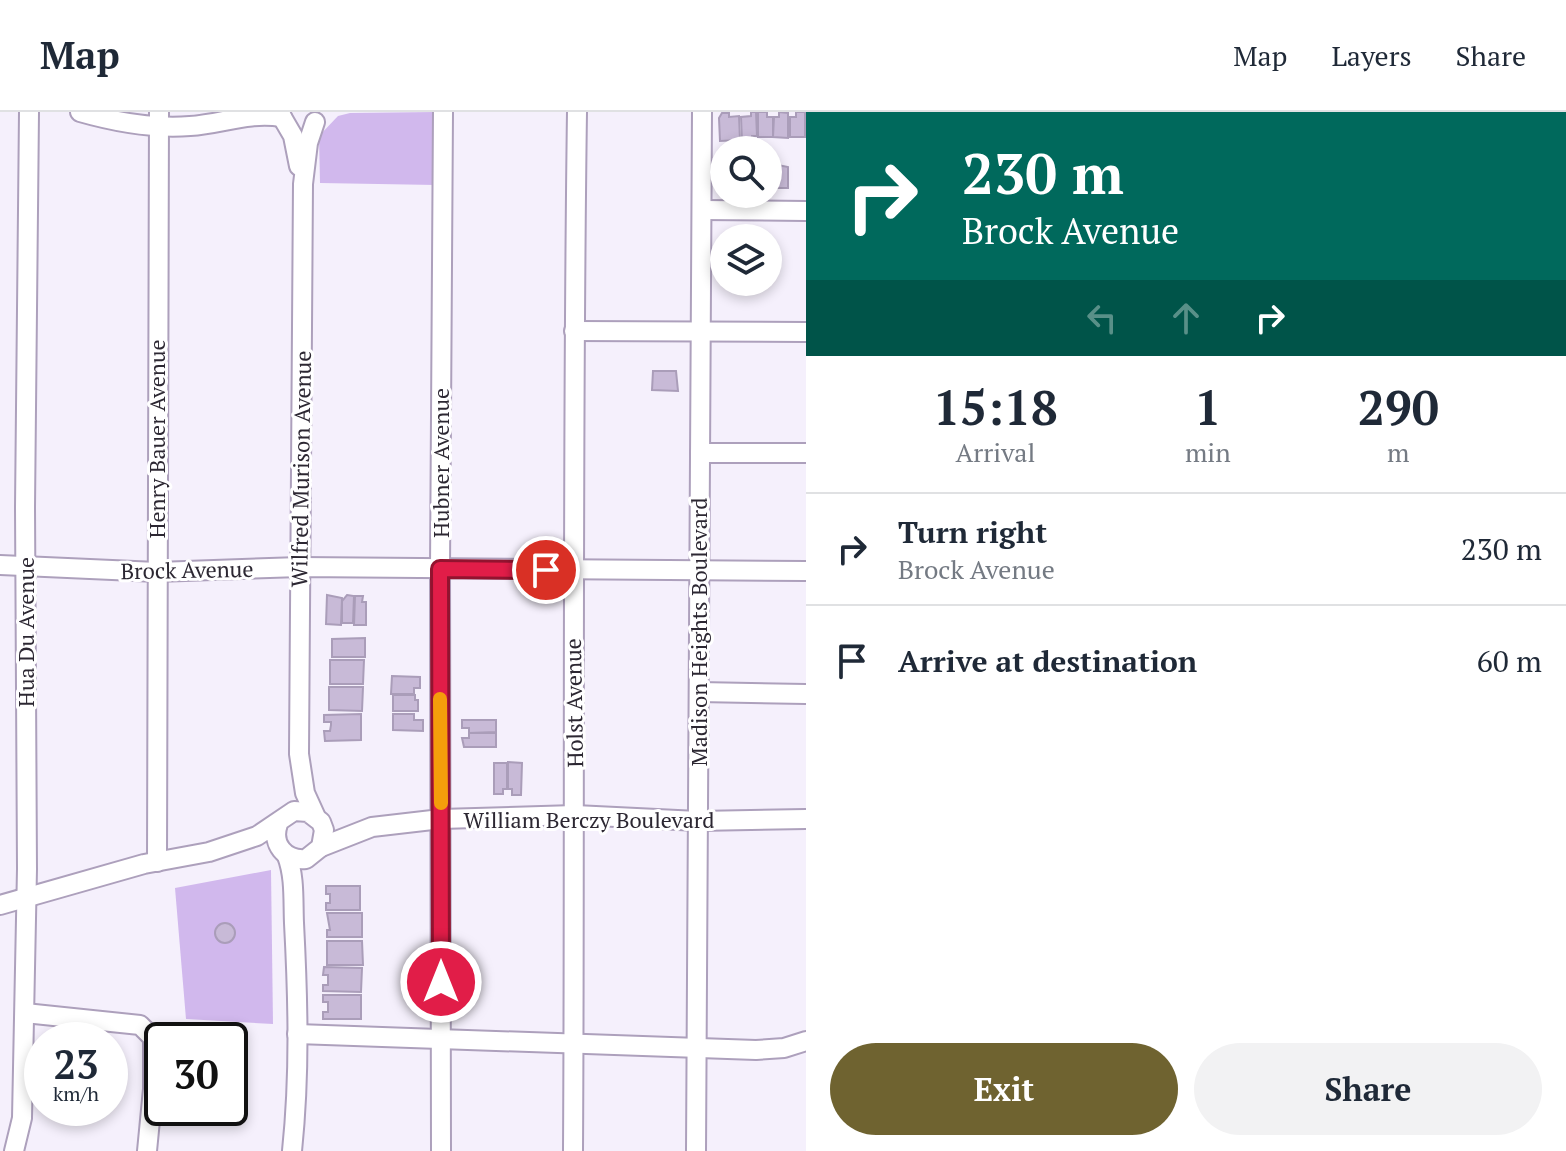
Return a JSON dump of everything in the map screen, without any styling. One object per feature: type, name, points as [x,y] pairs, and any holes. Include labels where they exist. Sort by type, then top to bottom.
[{"type":"street","name":"Hua Du Avenue","points":[[14,1151],[22,1118],[27,897],[29,112]]},
{"type":"street","points":[[80,112],[144,125],[159,119],[192,126],[241,114],[282,116],[296,126],[321,115]]},
{"type":"street","name":"Hubner Avenue","points":[[441,1151],[443,112]]},
{"type":"street","name":"Holst Avenue","points":[[573,1151],[575,815],[572,570],[577,112]]},
{"type":"street","name":"Madison Heights Boulevard","points":[[696,1151],[702,112]]},
{"type":"street","name":"Wilfred Murison Avenue","points":[[318,819],[305,793],[299,754],[303,184],[308,143],[321,115]]},
{"type":"street","name":"Wilfred Murison Avenue","points":[[282,116],[293,136],[303,184]]},
{"type":"street","name":"Henry Bauer Avenue","points":[[157,862],[159,119]]},
{"type":"street","points":[[702,210],[806,211]]},
{"type":"street","points":[[574,331],[806,332]]},
{"type":"street","points":[[700,453],[806,453]]},
{"type":"street","name":"Brock Avenue","points":[[0,565],[157,572],[300,567],[806,571]]},
{"type":"street","points":[[699,692],[806,694]]},
{"type":"street","name":"Wilfred Murison Avenue","points":[[283,819],[299,754]]},
{"type":"street","points":[[209,852],[257,836],[301,810],[318,819],[324,830],[304,889],[297,959]]},
{"type":"street","name":"William Berczy Boulevard","points":[[318,819],[372,827],[441,819],[575,815],[698,821],[806,819]]},
{"type":"street","points":[[283,819],[276,838],[292,875],[297,959],[292,1151]]},
{"type":"street","name":"William Berczy Boulevard","points":[[317,852],[372,827]]},
{"type":"street","points":[[0,905],[157,862],[209,852],[260,848],[300,859],[317,852]]},
{"type":"street","points":[[25,1013],[140,1025],[153,1038],[153,1089],[147,1151]]},
{"type":"street","points":[[297,1034],[756,1050],[784,1048],[806,1041]]},
{"type":"shaded area","points":[[435,112],[436,185],[320,183],[319,136],[338,116],[350,113]]},
{"type":"shaded area","points":[[271,870],[273,1024],[186,1019],[175,888]]},
{"type":"building","points":[[751,112],[756,112],[757,136],[742,136],[741,117],[751,116]]},
{"type":"building","points":[[758,112],[767,112],[767,117],[773,117],[773,136],[758,136]]},
{"type":"building","points":[[779,112],[788,113],[788,138],[773,136],[774,117],[779,117]]},
{"type":"building","points":[[796,112],[805,112],[805,137],[790,137],[790,117],[796,117]]},
{"type":"building","points":[[722,113],[729,113],[729,117],[739,116],[740,136],[720,136],[719,118]]},
{"type":"building","points":[[782,166],[788,167],[788,188],[782,188]]},
{"type":"building","points":[[653,371],[676,371],[678,391],[652,390]]},
{"type":"building","points":[[327,595],[342,598],[341,625],[326,624]]},
{"type":"building","points":[[347,595],[354,596],[353,623],[342,623],[342,601]]},
{"type":"building","points":[[355,596],[363,596],[362,602],[366,602],[366,625],[354,625]]},
{"type":"building","points":[[365,638],[365,657],[332,657],[332,639]]},
{"type":"building","points":[[330,660],[364,660],[363,684],[330,684]]},
{"type":"building","points":[[392,676],[420,677],[420,688],[414,688],[414,694],[391,694]]},
{"type":"building","points":[[329,687],[363,687],[362,711],[329,710]]},
{"type":"building","points":[[393,695],[415,695],[418,711],[393,711]]},
{"type":"building","points":[[361,714],[361,740],[325,741],[324,731],[330,731],[331,722],[324,722],[324,715]]},
{"type":"building","points":[[393,714],[414,714],[414,720],[423,720],[423,731],[393,730]]},
{"type":"building","points":[[462,720],[496,720],[496,732],[469,733],[469,728],[462,728]]},
{"type":"building","points":[[469,733],[496,733],[496,747],[464,747],[462,738],[469,738]]},
{"type":"building","points":[[508,762],[522,763],[521,795],[512,795],[512,789],[508,789]]},
{"type":"building","points":[[494,763],[507,763],[507,789],[503,789],[503,794],[494,794]]},
{"type":"building","points":[[326,886],[360,886],[360,910],[326,910],[330,894],[326,894]]},
{"type":"building","points":[[327,913],[362,913],[362,937],[327,937],[327,930],[330,930]]},
{"type":"building","points":[[221,923],[229,923],[235,933],[229,943],[221,943],[215,937],[215,929]]},
{"type":"building","points":[[327,941],[362,941],[363,965],[327,965]]},
{"type":"building","points":[[324,967],[362,968],[361,992],[323,991],[323,985],[328,985],[328,975],[323,975]]},
{"type":"building","points":[[323,995],[361,995],[361,1019],[323,1019],[323,1012],[328,1012],[328,1002],[323,1002]]},
{"type":"slow traffic","points":[[440,699],[441,803]]},
{"type":"route","points":[[441,982],[440,569],[546,570]]}]
